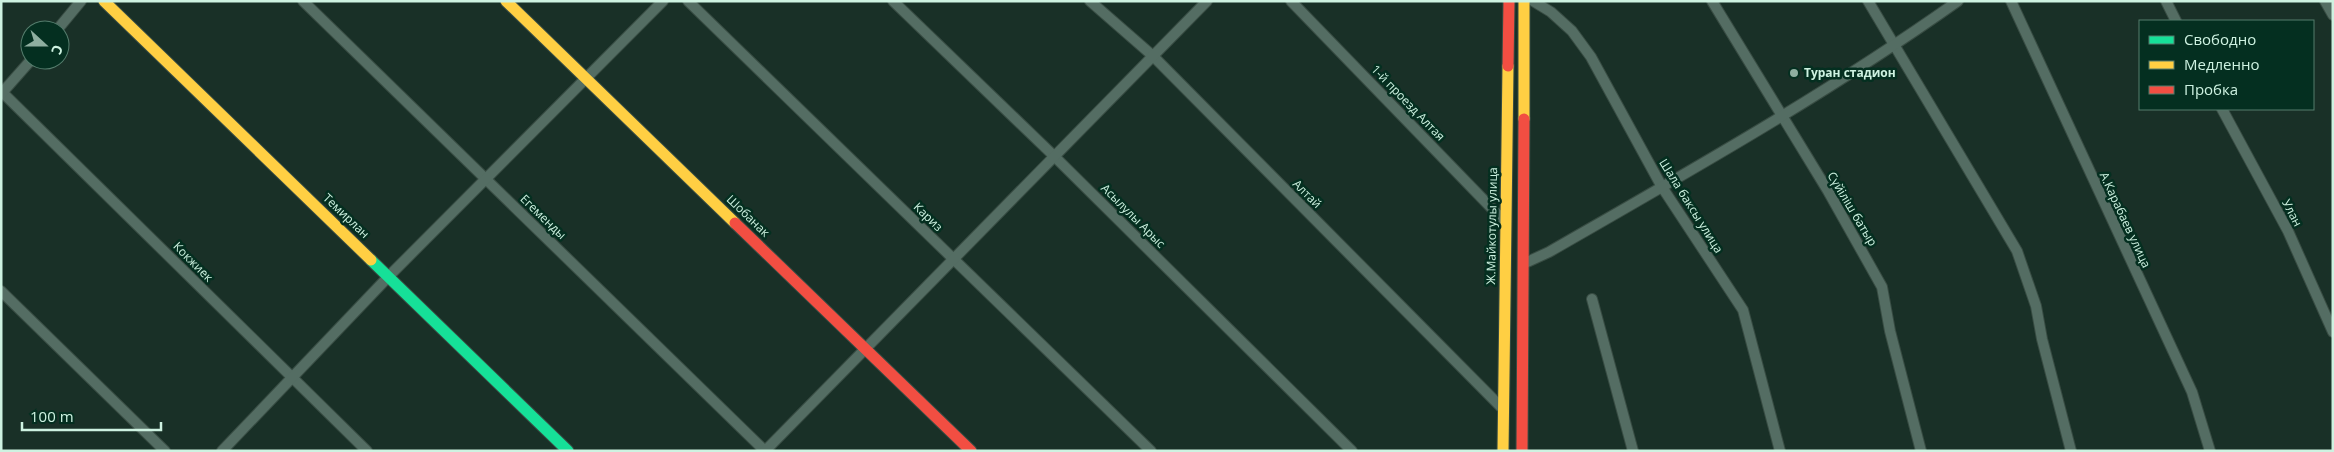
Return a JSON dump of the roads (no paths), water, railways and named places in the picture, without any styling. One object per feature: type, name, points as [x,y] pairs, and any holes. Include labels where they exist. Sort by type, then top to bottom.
[{"type":"street","points":[[65,20],[81,1]]},
{"type":"street","name":"Темирлан","points":[[104,1],[568,451]]},
{"type":"street","name":"Егеменды","points":[[303,1],[765,451]]},
{"type":"street","name":"Шобанак","points":[[506,1],[971,451]]},
{"type":"street","points":[[222,451],[389,276],[663,1]]},
{"type":"street","name":"Кариз","points":[[688,1],[1151,451]]},
{"type":"street","name":"Асылулы Арыс","points":[[893,1],[1054,156],[1352,451]]},
{"type":"street","name":"Алтай","points":[[1090,1],[1153,56],[1503,408]]},
{"type":"street","points":[[765,451],[1207,1]]},
{"type":"street","name":"1-й проезд Алтая","points":[[1291,1],[1506,223]]},
{"type":"street","name":"Ж.Майкотулы улица","points":[[1503,451],[1509,1]]},
{"type":"street","points":[[1522,451],[1525,263],[1523,138],[1524,1]]},
{"type":"street","name":"Шала баксы улица","points":[[1533,1],[1551,12],[1572,31],[1591,57],[1662,187],[1743,310],[1780,451]]},
{"type":"street","name":"Сүйіліш батыр","points":[[1712,1],[1828,191],[1882,287],[1890,331],[1921,451]]},
{"type":"street","points":[[1868,1],[1896,45],[2017,251],[2036,306],[2042,339],[2071,451]]},
{"type":"street","points":[[1525,263],[1549,252],[1782,117],[1896,45],[1958,1]]},
{"type":"street","name":"А.Карабаев улица","points":[[2011,1],[2192,392],[2210,451]]},
{"type":"street","points":[[2166,1],[2176,20]]},
{"type":"street","points":[[2325,1],[2333,15]]},
{"type":"street","points":[[2,92],[22,70]]},
{"type":"street","name":"Кокжиек","points":[[2,92],[367,451]]},
{"type":"street","name":"Улан","points":[[2223,110],[2288,231],[2333,332]]},
{"type":"street","points":[[1506,138],[1523,138]]},
{"type":"street","points":[[1,291],[165,451]]},
{"type":"street","points":[[1592,299],[1632,451]]},
{"type":"place","name":"Туран стадион","points":[[1794,73]]}]
